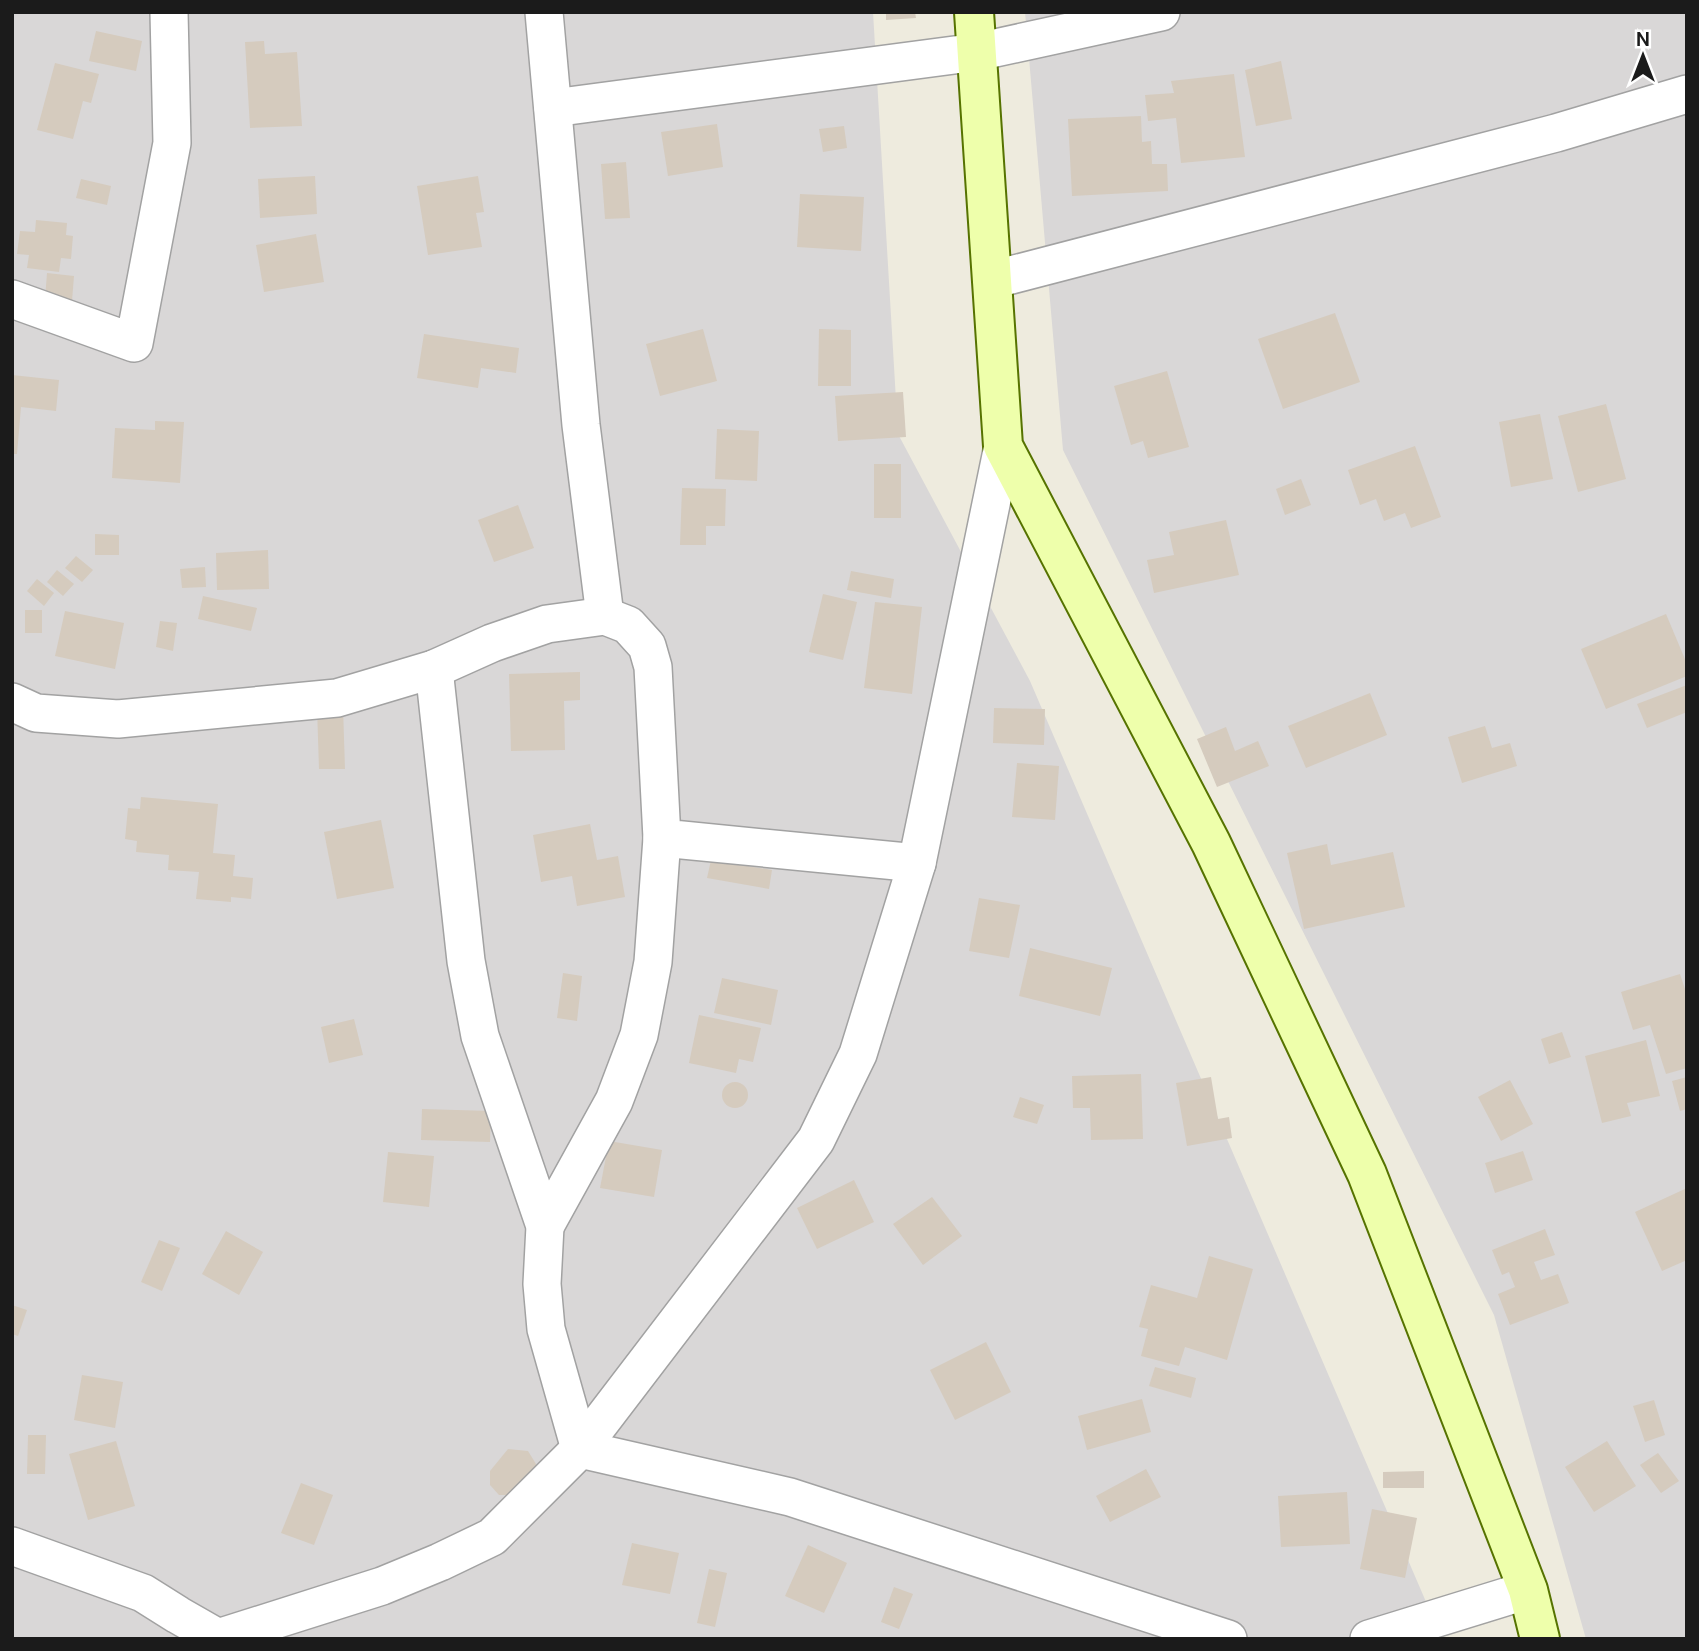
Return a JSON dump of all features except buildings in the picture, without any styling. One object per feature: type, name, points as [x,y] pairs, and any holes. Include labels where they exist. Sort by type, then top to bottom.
[{"type":"street","points":[[12,299],[134,343],[172,143],[169,12]]},
{"type":"street","points":[[544,12],[581,425],[605,616]]},
{"type":"street","points":[[12,1546],[143,1593],[217,1638],[382,1586],[492,1537],[580,1449],[816,1140],[858,1054],[917,863],[1003,446],[974,12]]},
{"type":"street","points":[[553,108],[977,52],[1161,12]]},
{"type":"street","points":[[992,280],[1556,133],[1687,94]]},
{"type":"street","points":[[1003,446],[1211,843],[1367,1174],[1528,1590],[1540,1639]]},
{"type":"street","points":[[12,702],[36,713],[118,719],[337,698],[434,669],[492,643],[547,624],[605,616],[628,625],[647,646],[653,667],[662,838],[653,962],[639,1035],[614,1101],[545,1226]]},
{"type":"street","points":[[434,669],[466,961],[480,1036],[545,1226],[542,1284],[546,1329],[580,1449]]},
{"type":"street","points":[[662,838],[917,863]]},
{"type":"street","points":[[580,1449],[790,1497],[1228,1639]]},
{"type":"street","points":[[1369,1639],[1528,1590]]},
{"type":"shaded area","points":[[12,12],[873,12],[898,434],[1030,681],[1442,1639],[12,1639]]},
{"type":"shaded area","points":[[1025,12],[1687,12],[1687,1639],[1586,1639],[1494,1315],[1063,450]]}]
